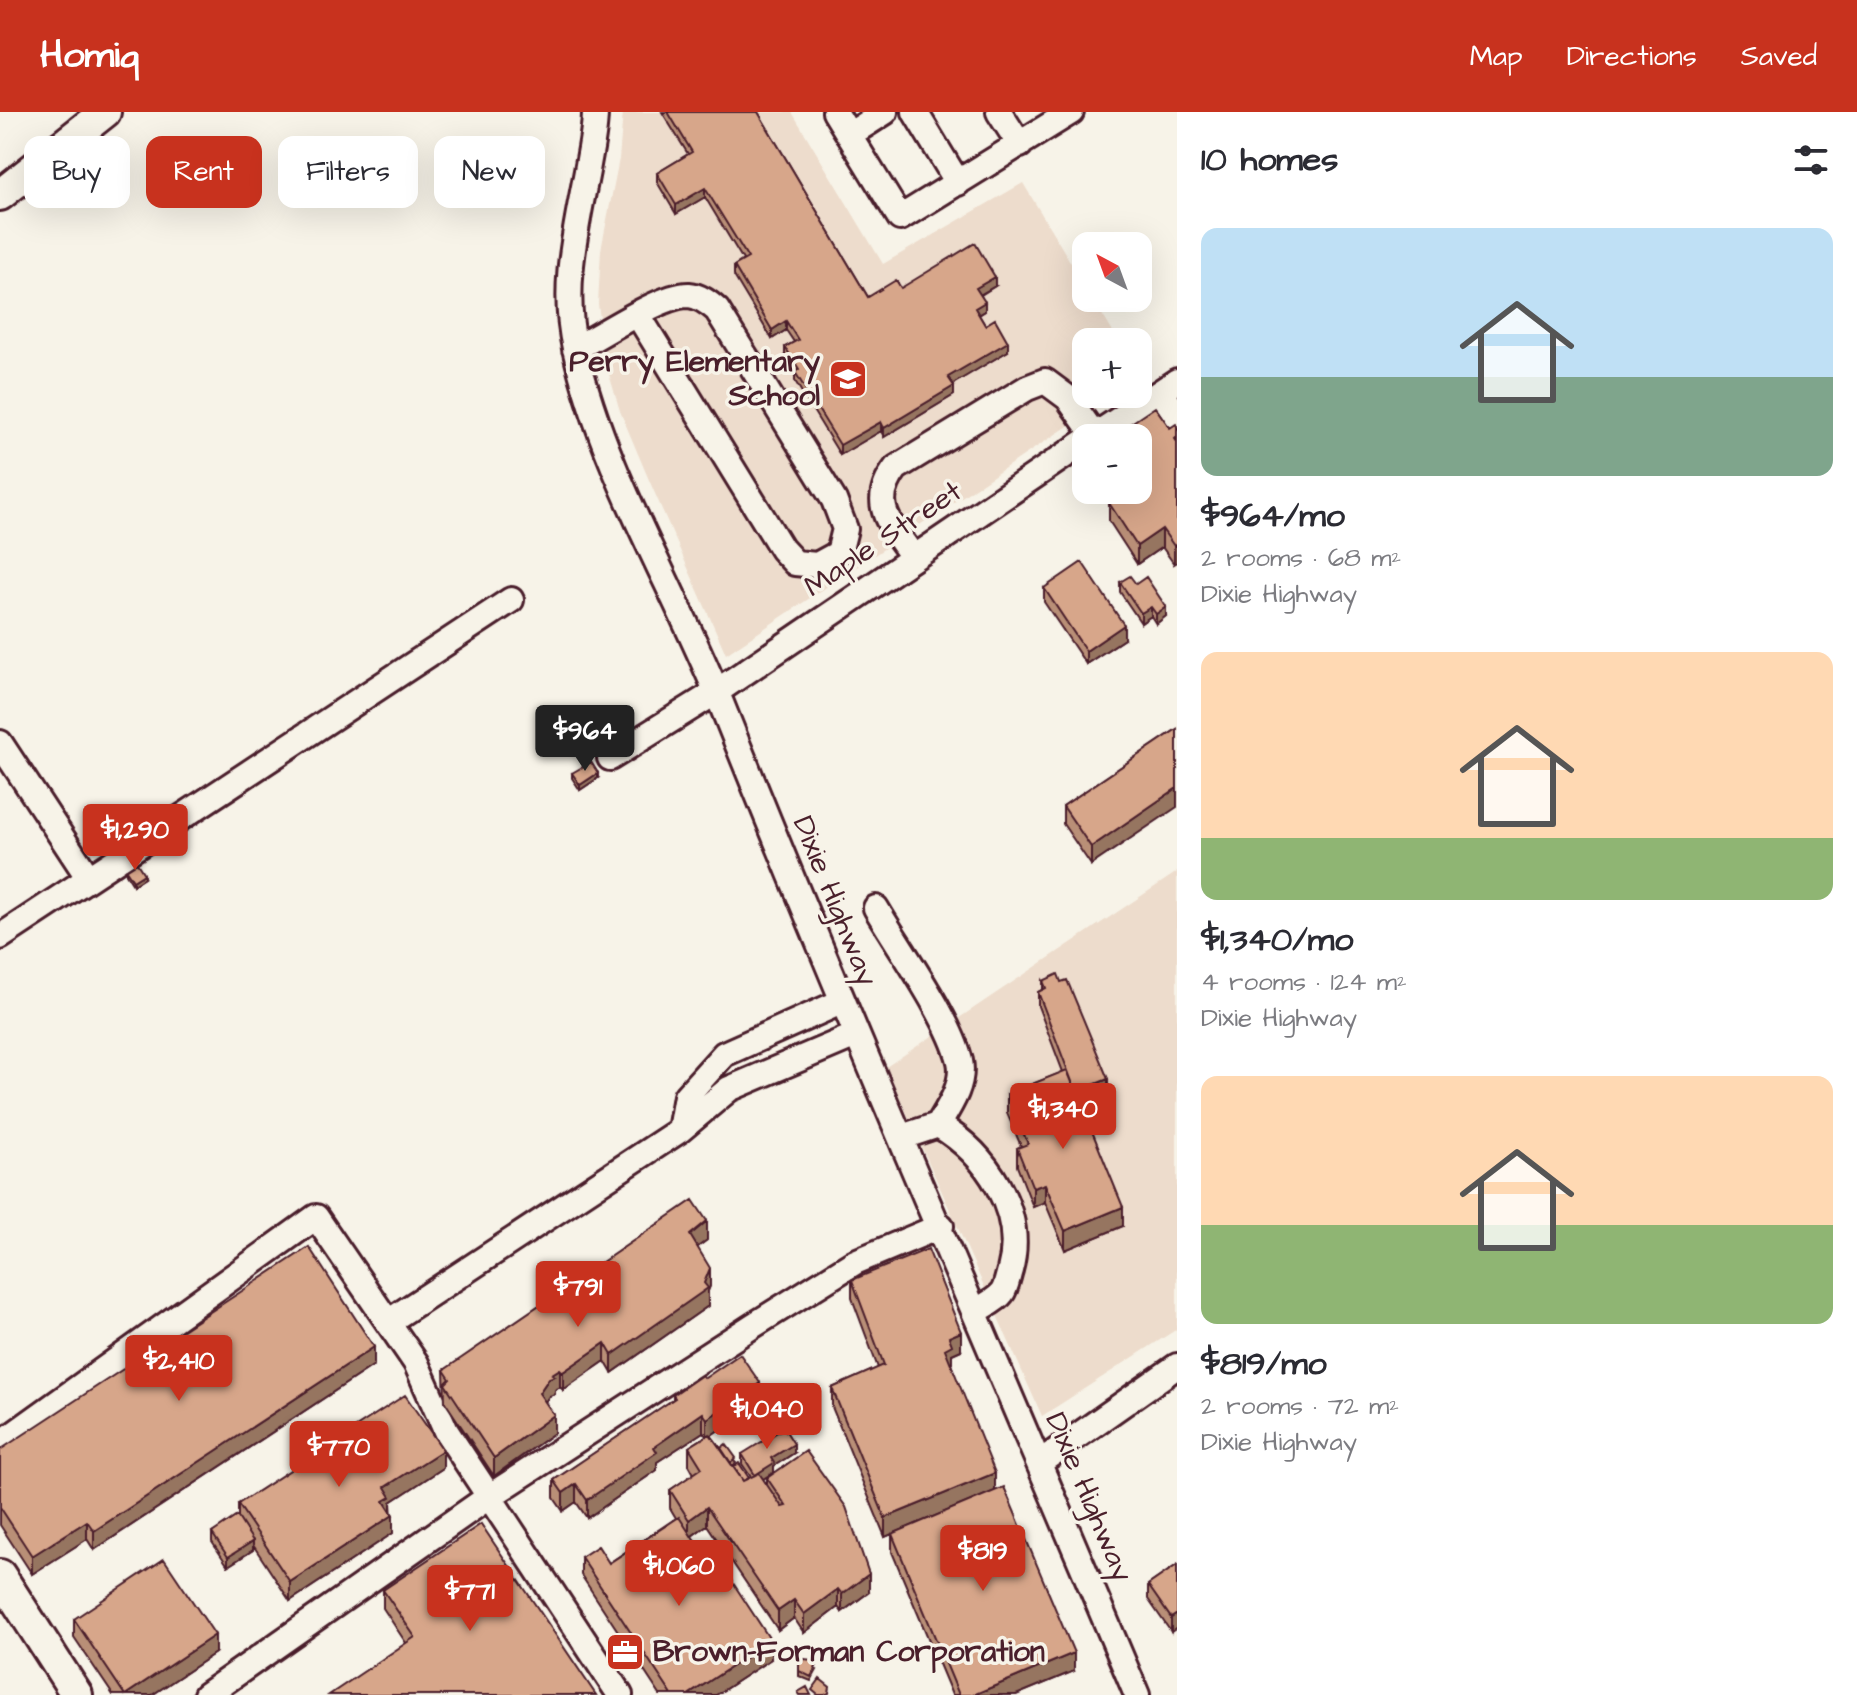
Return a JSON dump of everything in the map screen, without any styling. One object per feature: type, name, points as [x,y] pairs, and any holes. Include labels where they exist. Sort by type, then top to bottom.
[{"type":"main road","points":[[0,195],[105,112]]},
{"type":"main road","points":[[0,1575],[77,1695]]},
{"type":"street","name":"Dixie Highway","points":[[595,112],[570,261],[569,308],[575,349],[618,474],[716,692],[841,1002],[941,1226],[1137,1695]]},
{"type":"street","points":[[835,112],[900,218],[1071,112]]},
{"type":"street","points":[[849,135],[885,112]]},
{"type":"street","points":[[915,112],[958,183]]},
{"type":"street","points":[[999,112],[1020,145]]},
{"type":"street","points":[[575,349],[664,299],[689,295],[706,300],[717,310],[834,500],[845,529],[839,553],[817,565],[795,563],[782,549],[638,315]]},
{"type":"street","points":[[913,557],[882,506],[883,486],[896,468],[1027,388],[1045,381],[1068,398],[1082,424]]},
{"type":"street","points":[[1169,386],[1177,416]]},
{"type":"street","name":"Maple Street","points":[[1111,424],[1169,386]]},
{"type":"street","name":"Maple Street","points":[[610,758],[716,692],[1072,450]]},
{"type":"street","points":[[0,937],[511,600]]},
{"type":"street","points":[[0,743],[88,877]]},
{"type":"street","points":[[876,908],[934,1003],[960,1063],[956,1095],[938,1125],[902,1137]]},
{"type":"street","points":[[680,1130],[686,1096],[724,1054],[841,1002]]},
{"type":"street","points":[[388,1322],[680,1130],[729,1089],[856,1035]]},
{"type":"street","points":[[938,1125],[964,1143],[994,1177],[1015,1226],[1015,1250],[1002,1294],[976,1311]]},
{"type":"street","points":[[0,1444],[316,1217],[416,1363],[446,1431],[620,1695]]},
{"type":"street","points":[[206,1695],[490,1496],[855,1262],[941,1226]]},
{"type":"street","points":[[1039,1463],[1177,1366]]},
{"type":"shaded area","name":"Perry Elementary School","points":[[623,112],[792,112],[883,264],[1023,183],[1072,265],[1072,312],[1101,312],[1110,328],[1072,328],[1072,408],[1095,408],[726,654],[620,411],[606,364],[598,304],[601,250],[619,159]]},
{"type":"shaded area","points":[[1177,872],[1177,1329],[1042,1416],[886,1067]]},
{"type":"building","name":"Perry Elementary School","points":[[668,112],[758,112],[868,297],[896,280],[901,288],[975,243],[995,277],[976,288],[985,302],[975,308],[985,325],[995,319],[1008,342],[948,377],[954,386],[884,428],[881,422],[840,445],[795,372],[799,369],[785,347],[798,340],[786,321],[772,330],[734,266],[748,258],[705,188],[676,205],[657,173],[692,152]]},
{"type":"building","points":[[1155,407],[1170,428],[1177,425],[1177,544],[1174,546],[1162,529],[1137,546],[1110,504],[1152,504],[1152,424],[1130,424]]},
{"type":"building","points":[[1082,562],[1124,625],[1086,651],[1044,588]]},
{"type":"building","points":[[1130,576],[1136,584],[1146,577],[1166,607],[1156,614],[1151,607],[1141,613],[1120,582]]},
{"type":"building","points":[[1177,729],[1177,788],[1091,847],[1063,806]]},
{"type":"building","points":[[591,762],[598,773],[580,785],[572,773]]},
{"type":"building","points":[[137,863],[144,874],[133,881],[126,870]]},
{"type":"building","points":[[1058,974],[1061,982],[1067,980],[1108,1079],[1076,1092],[1038,992],[1046,988],[1043,981]]},
{"type":"building","points":[[1067,1070],[1123,1207],[1065,1231],[1045,1184],[1033,1188],[1017,1148],[1028,1144],[1007,1094]]},
{"type":"building","points":[[693,1200],[707,1221],[690,1235],[710,1268],[704,1283],[708,1288],[612,1355],[605,1343],[563,1372],[560,1369],[552,1374],[555,1376],[549,1378],[539,1393],[554,1415],[494,1458],[445,1384],[450,1379],[444,1370]]},
{"type":"building","points":[[309,1247],[374,1347],[94,1531],[87,1521],[32,1556],[0,1507],[0,1450]]},
{"type":"building","points":[[928,1249],[961,1332],[949,1337],[952,1345],[945,1349],[995,1473],[885,1518],[832,1388],[884,1365],[852,1280]]},
{"type":"building","points":[[740,1354],[760,1383],[707,1419],[703,1413],[654,1447],[657,1452],[587,1500],[576,1484],[563,1493],[554,1480],[675,1398],[673,1395],[702,1375],[705,1378]]},
{"type":"building","points":[[405,1395],[443,1450],[385,1487],[391,1497],[384,1501],[393,1515],[290,1582],[238,1504]]},
{"type":"building","points":[[784,1428],[794,1444],[771,1458],[774,1463],[755,1475],[742,1454]]},
{"type":"building","points":[[710,1434],[743,1481],[759,1473],[782,1507],[786,1506],[767,1478],[806,1451],[846,1507],[869,1574],[842,1594],[838,1589],[804,1614],[794,1600],[778,1611],[707,1507],[689,1520],[670,1490],[702,1468],[689,1447]]},
{"type":"building","points":[[726,1444],[736,1458],[731,1463],[721,1448]]},
{"type":"building","points":[[739,1463],[749,1478],[743,1481],[734,1467]]},
{"type":"building","points":[[1004,1487],[1074,1653],[973,1695],[959,1695],[892,1534]]},
{"type":"building","points":[[237,1516],[253,1541],[228,1557],[212,1533]]},
{"type":"building","points":[[679,1517],[710,1565],[718,1560],[771,1641],[688,1695],[672,1695],[581,1557],[598,1546],[609,1563]]},
{"type":"building","points":[[481,1524],[596,1695],[329,1695],[415,1637],[383,1590]]},
{"type":"building","points":[[164,1559],[215,1635],[125,1695],[74,1619]]},
{"type":"building","points":[[1177,1565],[1177,1614],[1171,1618],[1148,1585]]},
{"type":"building","points":[[804,1659],[812,1660],[817,1665],[811,1677],[799,1671],[799,1664]]},
{"type":"building","points":[[820,1679],[830,1687],[825,1695],[818,1695],[812,1690]]},
{"type":"building","points":[[807,1687],[811,1695],[800,1695],[798,1692]]},
{"type":"place","name":"Perry Elementary School","points":[[848,379]]},
{"type":"place","name":"Brown-Forman Corporation","points":[[625,1652]]}]
